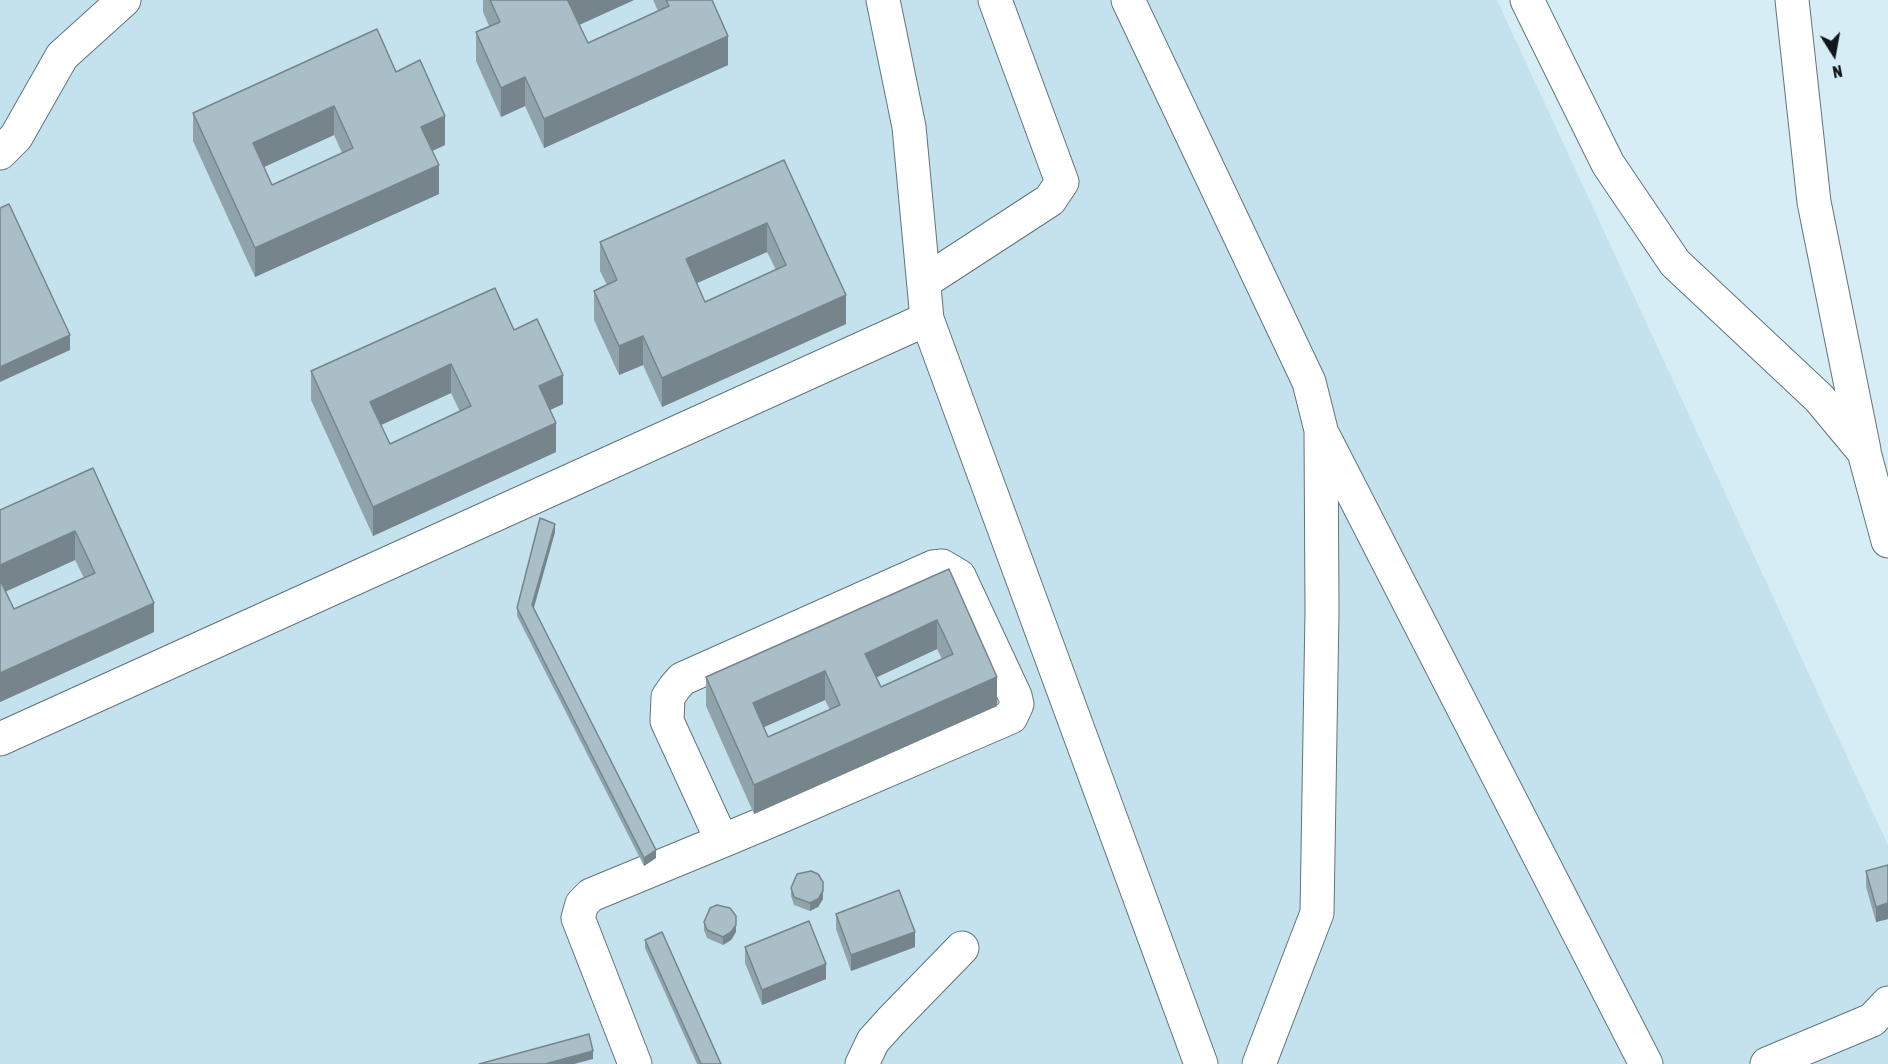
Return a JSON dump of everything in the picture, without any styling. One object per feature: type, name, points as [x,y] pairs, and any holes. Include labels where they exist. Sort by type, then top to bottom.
[{"type":"street","points":[[0,153],[16,137],[62,56],[124,0]]},
{"type":"street","points":[[883,0],[909,127],[927,319],[1200,1064]]},
{"type":"street","points":[[924,282],[1050,200],[1062,182],[995,0]]},
{"type":"street","points":[[1128,0],[1309,382],[1321,430],[1646,1064]]},
{"type":"street","points":[[1527,0],[1608,164],[1675,262],[1819,398],[1864,452]]},
{"type":"street","points":[[1792,0],[1814,202],[1864,452],[1888,542]]},
{"type":"street","points":[[0,739],[927,319]]},
{"type":"street","points":[[1259,1064],[1277,1011],[1317,913],[1322,612],[1321,430]]},
{"type":"street","points":[[635,1064],[578,918],[578,911],[591,895],[722,841],[1011,717],[1017,704],[1015,696],[959,576],[942,566],[933,567],[682,679],[668,697],[667,721],[722,841]]},
{"type":"street","points":[[862,1064],[873,1041],[891,1020],[962,948]]},
{"type":"street","points":[[1767,1064],[1883,1019]]},
{"type":"shaded area","points":[[0,0],[1497,0],[1888,845],[1888,1064],[0,1064]]},
{"type":"building","points":[[490,0],[570,0],[568,1],[588,43],[669,6],[666,0],[712,0],[728,36],[544,119],[525,77],[501,88],[476,32],[500,22]]},
{"type":"building","points":[[377,29],[396,72],[420,60],[445,116],[421,127],[439,165],[255,248],[193,113]],"holes":[[[334,106],[353,148],[272,185],[253,143]]]},
{"type":"building","points":[[784,160],[846,295],[662,378],[643,336],[619,346],[594,291],[617,280],[600,242]],"holes":[[[767,223],[786,265],[705,302],[686,259]]]},
{"type":"building","points":[[9,204],[70,335],[0,367],[0,208]]},
{"type":"building","points":[[495,288],[514,330],[537,319],[563,375],[539,386],[556,423],[373,507],[311,371]],"holes":[[[451,364],[471,406],[390,444],[370,402]]]},
{"type":"building","points":[[93,468],[154,603],[0,673],[0,580],[14,609],[95,573],[75,531],[0,565],[0,510]]},
{"type":"building","points":[[540,518],[555,524],[532,605],[656,850],[644,858],[517,608]]},
{"type":"building","points":[[949,569],[997,677],[754,785],[706,677]],"holes":[[[937,620],[953,654],[881,687],[865,654]],[[825,671],[840,705],[768,737],[753,703]]]},
{"type":"building","points":[[1888,865],[1888,903],[1876,907],[1866,871]]},
{"type":"building","points":[[811,871],[818,874],[823,882],[823,891],[818,899],[810,903],[794,897],[791,888],[797,874]]},
{"type":"building","points":[[899,890],[915,932],[851,955],[836,914]]},
{"type":"building","points":[[717,905],[730,908],[736,916],[736,925],[723,937],[707,930],[704,922],[710,908]]},
{"type":"building","points":[[809,921],[826,964],[762,990],[745,947]]},
{"type":"building","points":[[662,932],[721,1064],[701,1064],[645,940]]},
{"type":"building","points":[[589,1034],[593,1051],[545,1064],[479,1064]]}]
